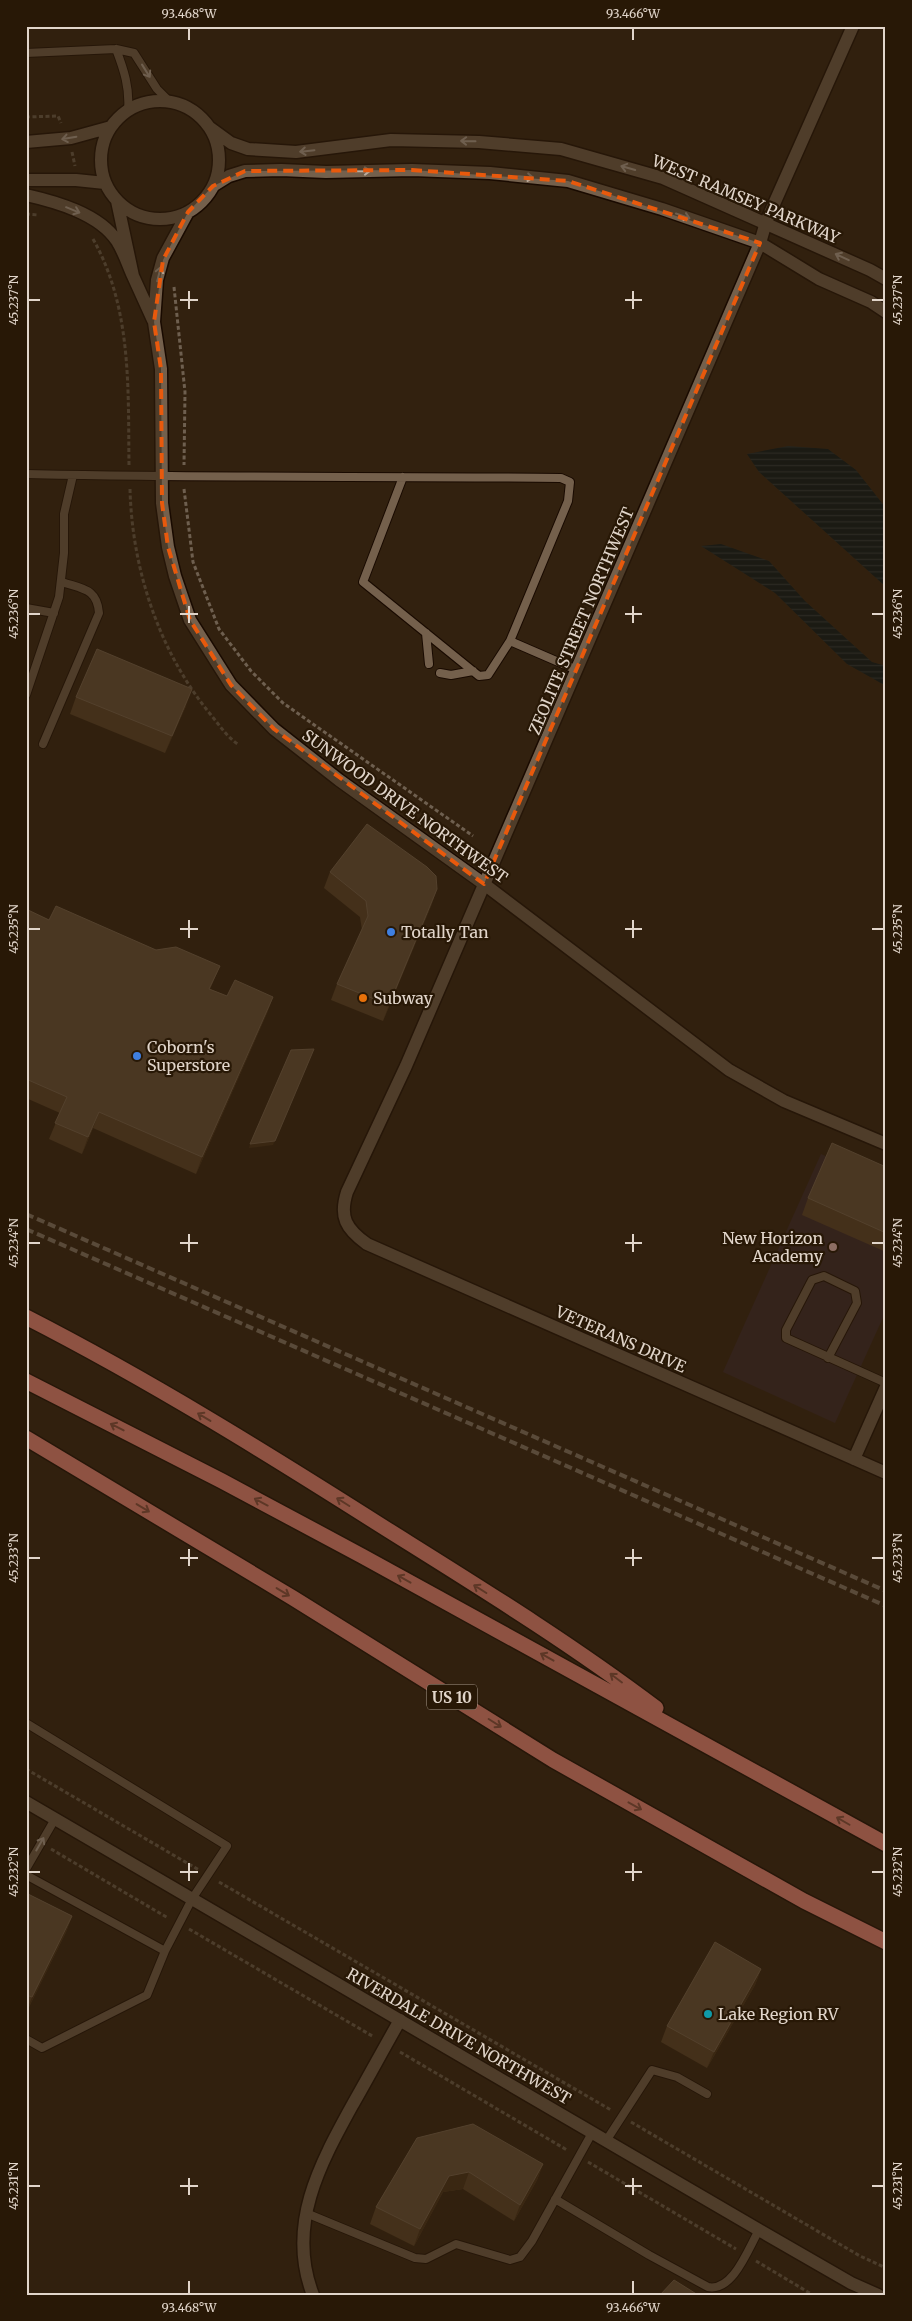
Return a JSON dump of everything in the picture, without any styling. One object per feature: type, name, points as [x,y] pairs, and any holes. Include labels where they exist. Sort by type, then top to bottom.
[{"type":"highway","points":[[26,1317],[91,1351],[325,1490],[596,1663],[697,1739]]},
{"type":"highway","points":[[26,1381],[222,1480],[886,1844]]},
{"type":"highway","name":"US 10","points":[[26,1438],[293,1598],[553,1760],[804,1901],[886,1942]]},
{"type":"highway","points":[[26,1446],[116,1492]]},
{"type":"street","name":"ZEOLITE STREET NORTHWEST","points":[[348,1227],[343,1212],[347,1192],[406,1066],[760,244],[766,222],[853,26]]},
{"type":"street","points":[[170,102],[192,111],[209,127],[215,138],[218,156],[217,174],[213,186],[202,201],[188,212],[170,219],[150,219],[132,213],[117,201],[105,183],[100,164],[103,144],[111,126],[128,110],[148,103],[170,102]]},
{"type":"street","points":[[26,142],[68,138],[111,126]]},
{"type":"street","name":"WEST RAMSEY PARKWAY","points":[[209,127],[231,143],[248,148],[296,152],[390,140],[479,142],[561,149],[663,178],[766,222],[886,279]]},
{"type":"street","points":[[213,186],[229,176],[245,172],[282,170],[326,172],[412,170],[490,173],[568,181],[662,209],[760,244],[819,279],[870,302],[886,312]]},
{"type":"street","points":[[26,180],[73,180],[105,183]]},
{"type":"street","points":[[26,195],[72,209],[94,220],[108,230],[118,242],[154,322]]},
{"type":"street","points":[[117,201],[133,276]]},
{"type":"street","points":[[154,322],[157,280],[163,260],[188,212]]},
{"type":"street","name":"SUNWOOD DRIVE NORTHWEST","points":[[154,322],[161,369],[162,503],[175,576],[190,620],[231,686],[274,729],[339,780],[484,884],[729,1070],[784,1101],[886,1144]]},
{"type":"street","name":"VETERANS DRIVE","points":[[348,1227],[367,1244],[886,1473]]},
{"type":"street","points":[[854,1459],[886,1385]]},
{"type":"street","name":"RIVERDALE DRIVE NORTHWEST","points":[[26,1802],[759,2230],[851,2283],[878,2295]]},
{"type":"street","points":[[314,2295],[304,2257],[306,2213],[321,2165],[400,2020]]},
{"type":"lane","points":[[26,54],[116,49],[134,53],[157,90],[170,102]]},
{"type":"lane","points":[[116,49],[125,73],[129,96],[128,110]]},
{"type":"lane","points":[[26,474],[73,476],[184,476],[403,477],[561,478],[570,482],[568,501],[510,641],[488,675],[479,676],[363,582],[403,477]]},
{"type":"lane","points":[[26,694],[54,612],[62,582],[64,514],[73,476]]},
{"type":"lane","points":[[43,744],[99,612],[95,596],[89,591],[62,582]]},
{"type":"lane","points":[[26,608],[54,612]]},
{"type":"lane","points":[[426,633],[429,664]]},
{"type":"lane","points":[[510,641],[577,670]]},
{"type":"lane","points":[[440,673],[451,675],[473,671]]},
{"type":"lane","points":[[828,1358],[857,1303],[855,1291],[824,1276],[812,1280],[786,1330],[786,1338],[828,1358],[886,1385]]},
{"type":"lane","points":[[26,1723],[227,1846],[192,1899],[147,1996],[42,2048],[26,2039]]},
{"type":"lane","points":[[26,1869],[55,1819]]},
{"type":"lane","points":[[26,1875],[166,1952]]},
{"type":"lane","points":[[606,2141],[652,2070],[677,2077],[708,2094]]},
{"type":"lane","points":[[306,2213],[415,2258],[426,2259],[456,2244],[510,2260],[520,2257],[532,2241],[592,2133]]},
{"type":"lane","points":[[555,2199],[649,2255],[708,2287],[717,2289],[729,2282],[759,2230]]},
{"type":"path","points":[[26,118],[58,116],[68,138],[75,168],[73,180]]},
{"type":"path","points":[[106,266],[124,257]]},
{"type":"path","points":[[174,281],[185,392],[184,476],[193,562],[219,629],[251,671],[283,703],[473,836]]},
{"type":"path","points":[[26,1769],[860,2256],[886,2268]]},
{"type":"path","points":[[41,1843],[375,2038]]},
{"type":"path","points":[[400,2052],[813,2295]]},
{"type":"highlighted area","points":[[412,170],[568,181],[760,243],[484,884],[274,729],[231,685],[209,653],[190,620],[168,547],[162,503],[161,369],[154,322],[163,260],[188,212],[213,186],[245,171]]},
{"type":"shaded area","points":[[788,446],[828,449],[856,470],[886,508],[886,587],[759,472],[747,454]]},
{"type":"shaded area","points":[[721,544],[769,561],[805,601],[872,662],[886,666],[886,686],[847,664],[775,593],[701,546]]},
{"type":"shaded area","name":"New Horizon Academy","points":[[821,1154],[886,1183],[886,1311],[835,1423],[723,1372]]},
{"type":"building","points":[[97,649],[192,689],[172,736],[76,697]]},
{"type":"building","points":[[367,824],[427,867],[436,876],[437,889],[389,1005],[337,984],[368,916],[366,901],[330,872]]},
{"type":"building","name":"Coborn's Superstore","points":[[56,906],[156,950],[176,947],[220,966],[209,989],[227,996],[235,980],[273,997],[202,1157],[99,1112],[88,1137],[55,1123],[67,1097],[26,1079],[26,909],[49,920]]},
{"type":"building","points":[[314,1049],[275,1141],[250,1144],[291,1050]]},
{"type":"building","points":[[832,1143],[886,1167],[886,1233],[808,1198]]},
{"type":"building","points":[[26,1893],[72,1916],[32,1997],[26,1995]]},
{"type":"building","name":"Lake Region RV","points":[[715,1942],[761,1969],[714,2052],[667,2026]]},
{"type":"building","points":[[473,2124],[543,2164],[520,2205],[469,2172],[449,2176],[420,2229],[376,2207],[417,2138]]},
{"type":"building","points":[[674,2280],[698,2295],[660,2295]]},
{"type":"railway","points":[[26,1214],[886,1591]]},
{"type":"railway","points":[[26,1229],[886,1606]]},
{"type":"place","name":"Totally Tan","points":[[391,932]]},
{"type":"place","name":"Subway","points":[[363,998]]},
{"type":"place","name":"Coborn's Superstore","points":[[137,1056]]},
{"type":"place","name":"New Horizon Academy","points":[[833,1247]]},
{"type":"place","name":"Lake Region RV","points":[[708,2014]]}]
